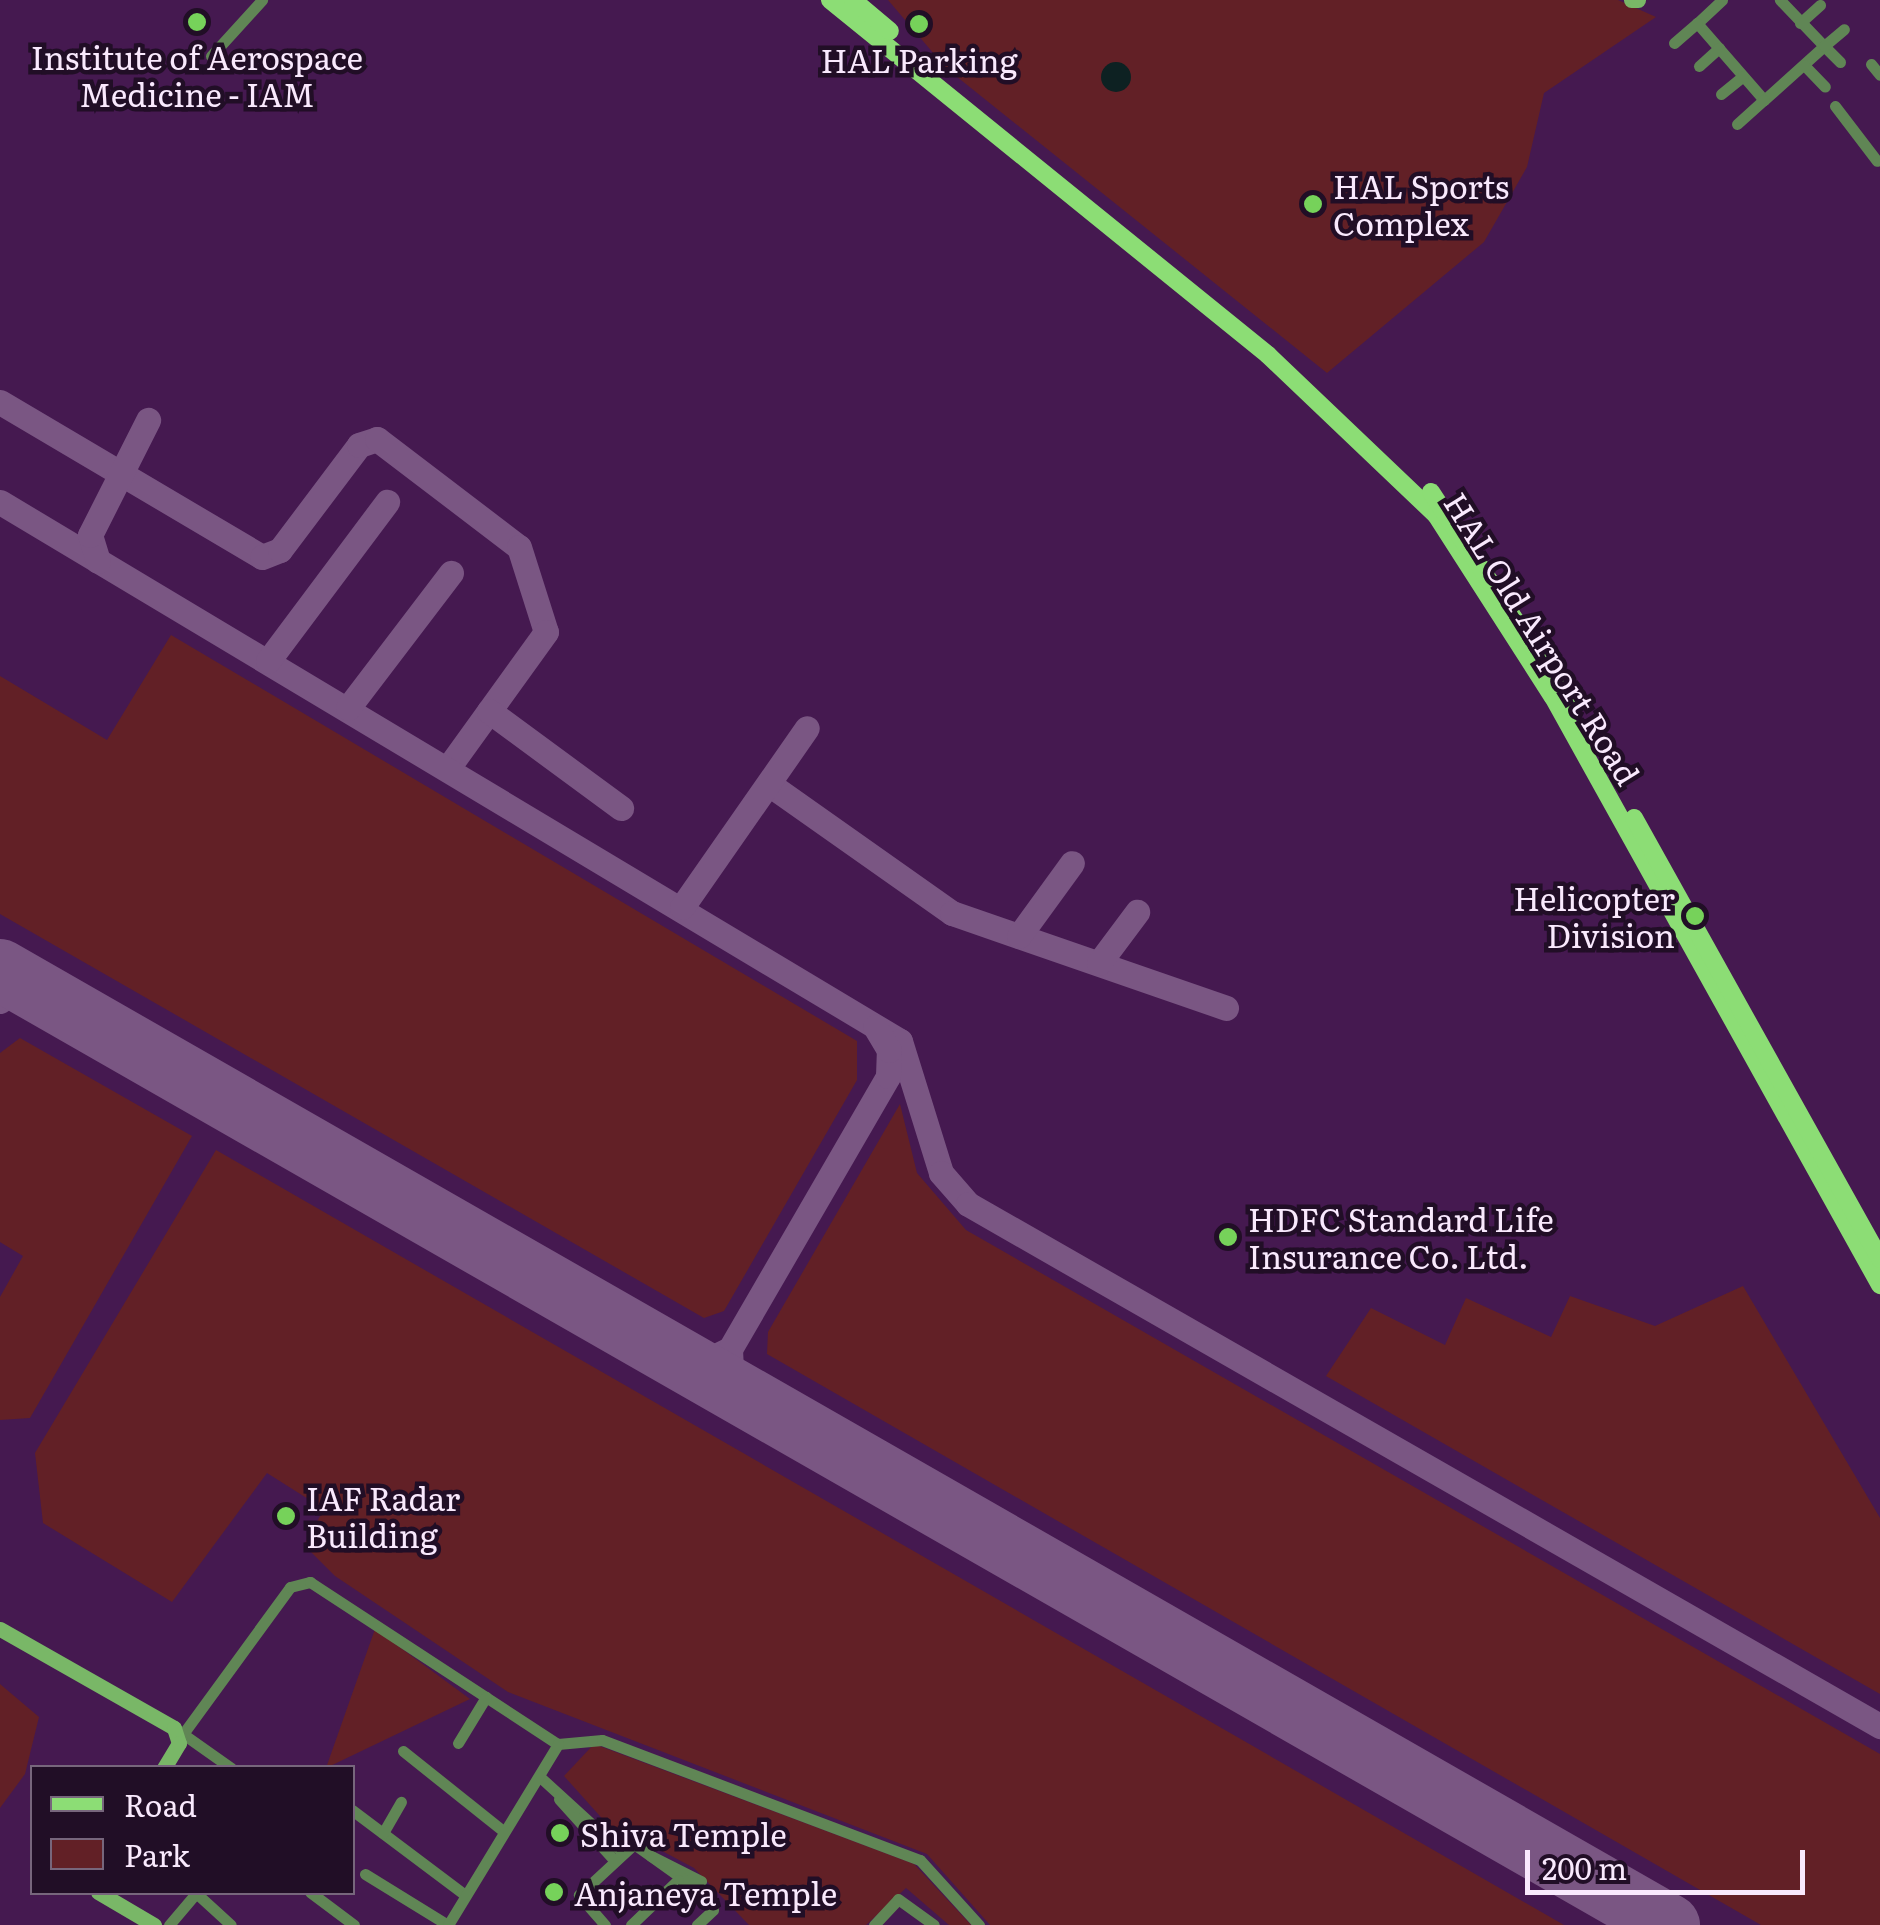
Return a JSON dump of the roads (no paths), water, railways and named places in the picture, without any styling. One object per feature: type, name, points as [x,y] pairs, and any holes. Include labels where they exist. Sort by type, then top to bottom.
[{"type":"main road","points":[[812,0],[875,26]]},
{"type":"main road","points":[[830,0],[875,26]]},
{"type":"main road","points":[[853,0],[875,26]]},
{"type":"main road","points":[[872,0],[875,26]]},
{"type":"main road","name":"HAL Old Airport Road","points":[[875,26],[1383,442],[1448,511],[1562,702],[1880,1259]]},
{"type":"main road","name":"HAL Old Airport Road","points":[[1562,702],[1880,1285]]},
{"type":"street","points":[[211,56],[262,0]]},
{"type":"street","points":[[1674,43],[1722,0]]},
{"type":"street","points":[[1780,0],[1840,62]]},
{"type":"street","points":[[1800,23],[1820,4]]},
{"type":"street","points":[[1697,22],[1764,100]]},
{"type":"street","points":[[1737,124],[1844,29]]},
{"type":"street","points":[[1700,66],[1719,48]]},
{"type":"street","points":[[1804,64],[1825,87]]},
{"type":"street","points":[[1871,64],[1880,75]]},
{"type":"street","points":[[1722,94],[1743,76]]},
{"type":"street","points":[[1835,106],[1879,161]]},
{"type":"street","points":[[166,1765],[181,1736],[302,1581],[558,1744],[602,1740],[912,1857],[979,1925]]},
{"type":"street","points":[[0,1629],[226,1765]]},
{"type":"street","points":[[458,1742],[486,1698]]},
{"type":"street","points":[[365,1874],[448,1925],[502,1830],[558,1744]]},
{"type":"street","points":[[403,1750],[502,1830]]},
{"type":"street","points":[[540,1777],[618,1856]]},
{"type":"street","points":[[383,1833],[401,1802]]},
{"type":"street","points":[[355,1812],[464,1894]]},
{"type":"street","points":[[606,1925],[579,1895],[634,1844],[712,1910],[697,1925]]},
{"type":"street","points":[[651,1856],[701,1882]]},
{"type":"street","points":[[631,1925],[678,1880]]},
{"type":"street","points":[[103,1895],[154,1925]]},
{"type":"street","points":[[169,1925],[194,1895]]},
{"type":"street","points":[[198,1895],[231,1925]]},
{"type":"street","points":[[313,1895],[328,1911],[354,1925]]},
{"type":"street","points":[[874,1925],[898,1899],[934,1925]]},
{"type":"street","points":[[320,1925],[328,1911]]},
{"type":"place","name":"Institute of Aerospace Medicine - IAM","points":[[197,22]]},
{"type":"place","name":"HAL Parking","points":[[919,24]]},
{"type":"place","name":"HAL Sports Complex","points":[[1313,204]]},
{"type":"place","name":"Helicopter Division","points":[[1695,916]]},
{"type":"place","name":"HDFC Standard Life Insurance Co. Ltd.","points":[[1228,1237]]},
{"type":"place","name":"IAF Radar Building","points":[[286,1516]]},
{"type":"place","name":"Shiva Temple","points":[[560,1833]]},
{"type":"place","name":"Anjaneya Temple","points":[[554,1892]]}]
